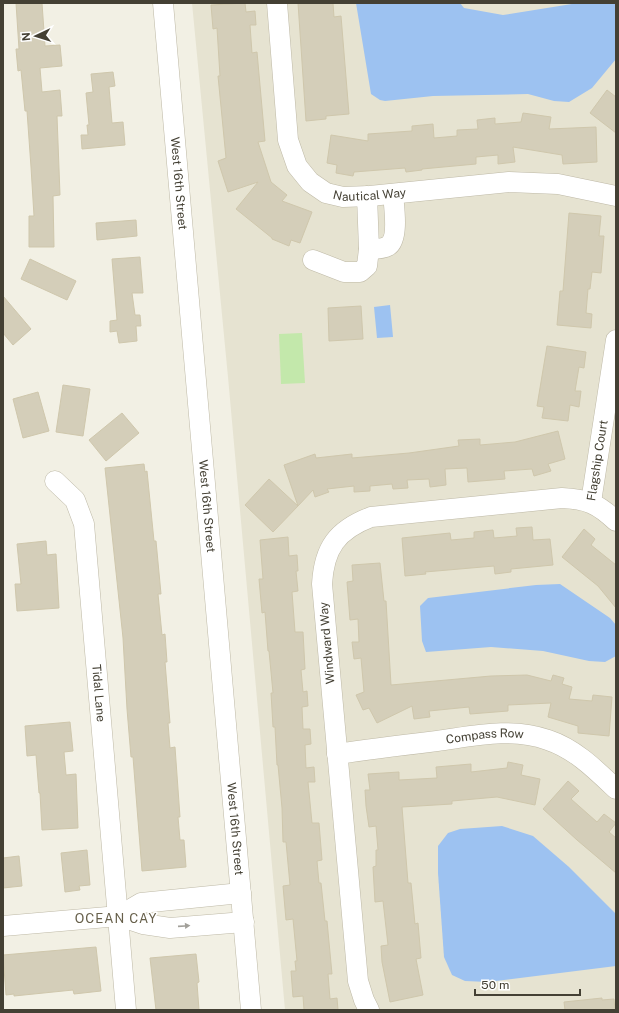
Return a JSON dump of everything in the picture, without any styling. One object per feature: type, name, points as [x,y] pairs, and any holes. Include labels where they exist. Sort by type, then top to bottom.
[{"type":"street","name":"West 16th Street","points":[[163,3],[251,1010]]},
{"type":"street","name":"Nautical Way","points":[[277,3],[288,140],[297,166],[310,182],[326,193],[343,197],[367,196],[509,182],[558,184],[616,196]]},
{"type":"street","points":[[369,249],[387,247],[392,242],[394,228],[393,194]]},
{"type":"street","points":[[313,260],[344,272],[360,272],[367,266],[369,249],[367,196]]},
{"type":"street","name":"Flagship Court","points":[[616,340],[591,502],[605,510],[616,521]]},
{"type":"street","name":"Tidal Lane","points":[[55,481],[75,500],[84,524],[126,1010]]},
{"type":"street","name":"Windward Way","points":[[368,1010],[358,981],[322,584],[323,568],[327,554],[334,542],[343,532],[356,523],[371,517],[562,498],[577,498],[591,502]]},
{"type":"street","name":"Compass Row","points":[[338,754],[497,732],[526,734],[548,740],[566,748],[584,760],[616,789]]},
{"type":"street","points":[[119,916],[141,903],[241,893]]},
{"type":"street","points":[[153,902],[154,926]]},
{"type":"street","points":[[3,926],[119,916],[143,924],[170,928],[244,922]]},
{"type":"shaded area","points":[[192,3],[616,3],[616,1010],[285,1010],[228,377]]},
{"type":"green space","points":[[302,333],[305,383],[281,384],[279,334]]},
{"type":"water","points":[[356,3],[460,3],[464,8],[503,15],[578,3],[616,3],[616,59],[592,88],[569,102],[554,101],[528,94],[433,96],[385,101],[380,100],[371,94]]},
{"type":"water","points":[[390,305],[393,337],[377,338],[374,307]]},
{"type":"water","points":[[560,584],[610,618],[616,625],[616,656],[605,662],[589,661],[543,651],[491,647],[426,652],[422,641],[420,606],[428,598],[536,585]]},
{"type":"water","points":[[502,826],[533,836],[569,867],[616,914],[616,966],[488,982],[465,981],[452,975],[444,957],[438,873],[438,846],[448,833],[460,829]]},
{"type":"building","points":[[16,3],[42,3],[45,46],[60,45],[62,66],[40,68],[42,92],[60,90],[62,116],[57,116],[60,195],[53,196],[54,247],[29,247],[29,216],[34,216],[27,111],[25,111],[21,70],[18,71],[16,49],[19,49]]},
{"type":"building","points":[[245,3],[246,12],[255,11],[256,25],[250,25],[252,53],[257,52],[265,141],[258,142],[271,182],[287,195],[282,201],[312,212],[300,243],[291,240],[289,246],[272,239],[236,209],[258,182],[228,192],[218,161],[226,158],[218,76],[220,76],[217,28],[213,29],[211,5]]},
{"type":"building","points":[[298,3],[333,3],[334,17],[341,16],[349,114],[326,116],[326,119],[306,121]]},
{"type":"building","points":[[113,72],[115,86],[109,87],[112,123],[123,122],[125,145],[82,149],[81,135],[88,135],[87,125],[89,125],[86,93],[93,92],[91,74]]},
{"type":"building","points":[[607,90],[616,97],[616,133],[590,113]]},
{"type":"building","points":[[523,113],[551,117],[549,129],[596,127],[597,162],[563,164],[562,155],[513,147],[515,162],[498,164],[498,155],[476,157],[476,164],[406,172],[405,168],[354,172],[353,176],[336,173],[337,165],[327,163],[331,135],[368,141],[368,134],[412,131],[412,126],[433,124],[434,138],[457,136],[457,130],[478,129],[477,120],[495,118],[495,124],[521,122]]},
{"type":"building","points":[[569,213],[601,216],[599,236],[604,236],[601,273],[592,272],[590,289],[588,289],[586,313],[592,314],[591,328],[557,325],[560,291],[563,291]]},
{"type":"building","points":[[136,220],[137,236],[97,240],[96,223]]},
{"type":"building","points":[[140,257],[143,293],[132,293],[135,315],[140,315],[141,326],[136,326],[137,341],[119,343],[117,331],[110,332],[110,321],[117,320],[112,259]]},
{"type":"building","points":[[30,259],[76,281],[67,300],[21,279]]},
{"type":"building","points":[[3,296],[31,329],[13,345],[3,333]]},
{"type":"building","points":[[361,306],[363,339],[329,341],[328,308]]},
{"type":"building","points":[[547,346],[586,352],[584,368],[579,367],[575,391],[581,391],[579,407],[570,405],[568,421],[542,418],[544,407],[537,406]]},
{"type":"building","points":[[63,385],[90,389],[83,436],[56,432]]},
{"type":"building","points":[[38,392],[49,431],[23,438],[13,399]]},
{"type":"building","points":[[122,413],[139,433],[106,461],[89,440]]},
{"type":"building","points":[[558,431],[565,459],[548,464],[551,471],[534,476],[532,469],[504,471],[505,479],[468,482],[467,468],[445,469],[446,485],[430,487],[429,479],[407,480],[408,488],[393,489],[392,484],[370,486],[370,491],[354,492],[354,486],[327,489],[329,492],[315,497],[313,490],[298,506],[284,465],[315,454],[316,458],[352,454],[352,458],[409,453],[459,446],[458,440],[480,439],[480,445],[515,442]]},
{"type":"building","points":[[144,464],[145,472],[147,471],[154,541],[156,541],[161,594],[158,594],[162,635],[165,634],[167,662],[165,662],[170,723],[168,723],[170,748],[175,747],[180,817],[178,817],[180,840],[184,840],[186,867],[142,871],[133,757],[131,757],[127,709],[123,638],[105,468]]},
{"type":"building","points":[[269,479],[298,506],[273,532],[245,505]]},
{"type":"building","points":[[532,527],[533,540],[550,539],[553,565],[511,569],[511,572],[495,574],[494,566],[425,572],[426,574],[405,576],[402,538],[450,533],[451,540],[474,538],[474,532],[493,530],[494,538],[517,536],[516,528]]},
{"type":"building","points":[[584,529],[595,539],[591,545],[616,565],[616,608],[598,586],[562,557]]},
{"type":"building","points":[[288,537],[289,556],[297,555],[298,571],[296,571],[298,591],[292,592],[295,632],[303,632],[305,669],[301,670],[303,692],[307,691],[308,706],[302,707],[303,729],[310,729],[311,744],[305,745],[306,768],[314,767],[315,782],[308,782],[312,823],[319,823],[322,860],[317,861],[325,921],[327,921],[332,974],[328,974],[330,999],[337,998],[338,1010],[304,1010],[303,996],[293,997],[291,971],[296,971],[295,961],[297,961],[293,919],[286,920],[283,886],[290,885],[286,842],[283,842],[282,808],[277,765],[275,727],[273,727],[271,693],[273,693],[269,651],[265,612],[262,613],[259,579],[263,579],[260,540]]},
{"type":"building","points":[[46,541],[47,555],[56,554],[59,608],[17,611],[15,584],[21,584],[17,544]]},
{"type":"building","points":[[380,563],[384,601],[386,601],[391,685],[491,676],[527,675],[551,681],[553,675],[564,678],[562,684],[572,687],[569,699],[592,701],[593,695],[612,697],[609,736],[578,733],[578,726],[548,717],[551,703],[508,705],[508,711],[470,714],[469,707],[429,711],[430,717],[414,719],[412,706],[377,723],[369,708],[363,710],[356,695],[364,692],[361,658],[354,659],[352,642],[359,642],[358,619],[350,620],[347,582],[353,581],[352,565]]},
{"type":"building","points":[[70,722],[73,751],[64,752],[66,775],[76,774],[78,828],[42,830],[36,755],[27,756],[25,726]]},
{"type":"building","points":[[508,762],[523,765],[521,775],[540,779],[535,805],[497,797],[452,801],[452,804],[402,807],[408,883],[411,883],[415,924],[418,923],[421,958],[416,959],[423,995],[390,1002],[382,962],[381,946],[388,945],[383,901],[375,902],[373,867],[376,866],[376,850],[378,850],[376,826],[369,827],[366,806],[365,790],[370,790],[368,774],[399,772],[399,780],[437,778],[436,767],[471,764],[471,772],[507,768]]},
{"type":"building","points":[[568,781],[579,791],[571,799],[597,822],[604,814],[616,823],[609,832],[616,838],[616,873],[543,809]]},
{"type":"building","points":[[87,850],[90,885],[79,886],[80,890],[65,892],[61,853]]},
{"type":"building","points":[[19,856],[22,886],[3,888],[3,858]]},
{"type":"building","points":[[96,947],[101,991],[74,994],[73,990],[14,996],[14,994],[6,995],[3,955]]},
{"type":"building","points":[[196,954],[199,982],[197,983],[199,1010],[156,1010],[150,958]]},
{"type":"building","points":[[602,998],[602,1000],[614,999],[615,1010],[565,1010],[564,1002]]},
{"type":"district","name":"OCEAN CAY","points":[[116,918]]}]
